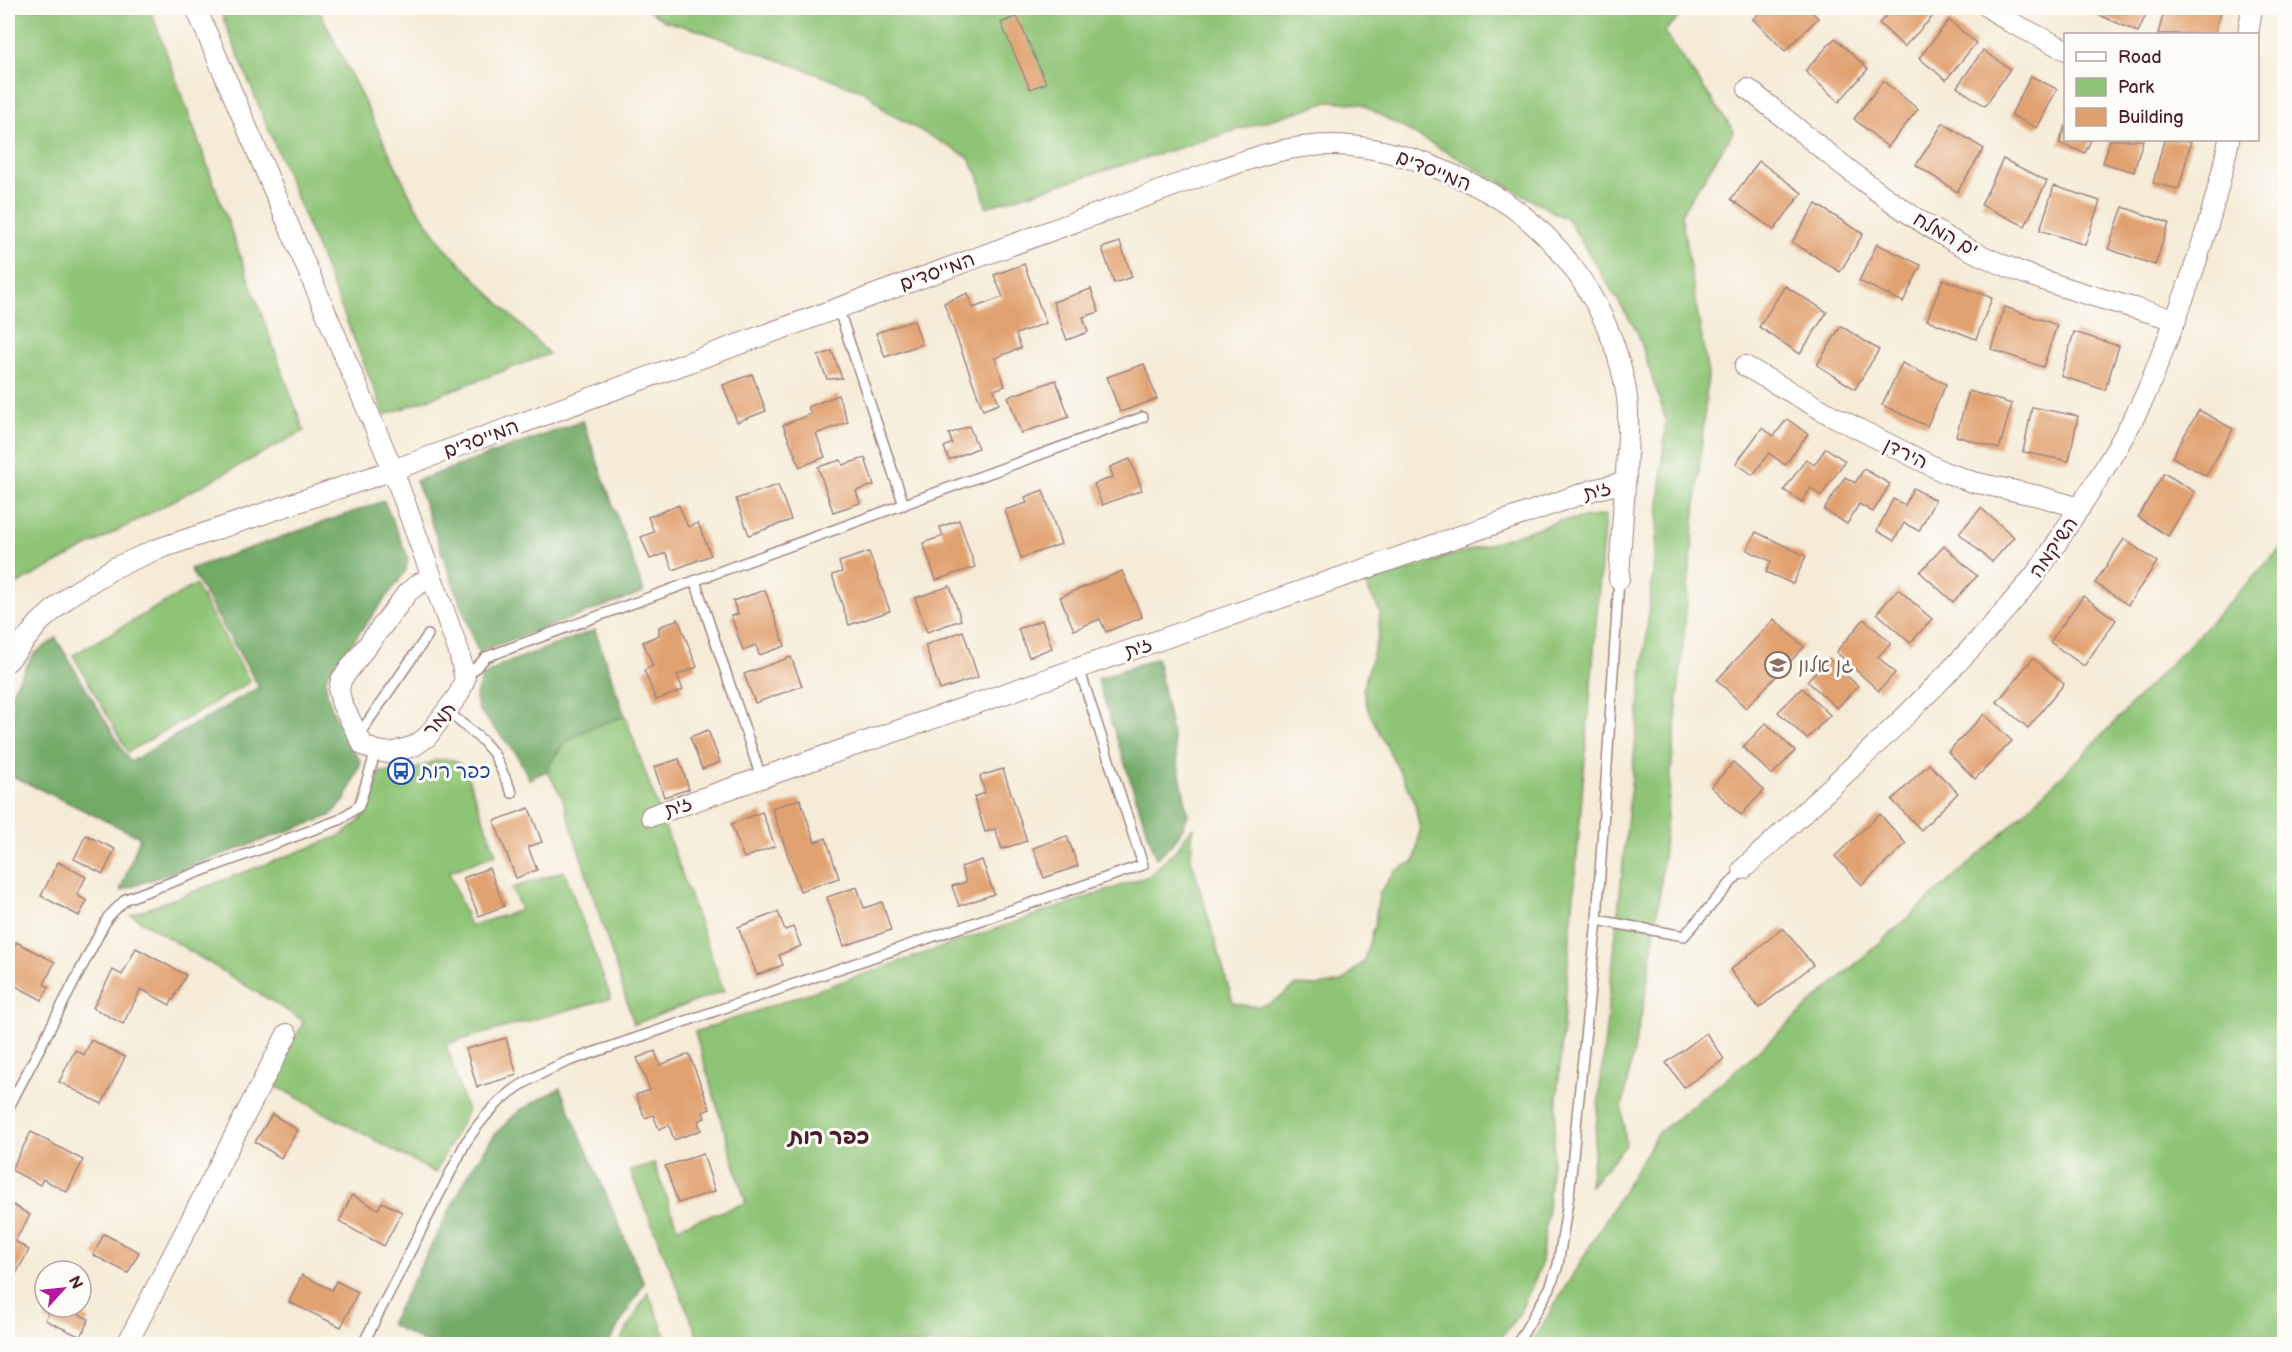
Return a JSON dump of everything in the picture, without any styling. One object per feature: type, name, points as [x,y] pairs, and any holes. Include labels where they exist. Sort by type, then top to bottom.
[{"type":"street","name":"תמר","points":[[196,8],[393,471],[459,652],[465,679],[459,694],[427,737],[414,746],[391,753],[376,752]]},
{"type":"street","points":[[1989,8],[2010,22],[2064,49]]},
{"type":"street","points":[[2248,33],[2252,8]]},
{"type":"street","name":"ים המלח","points":[[1748,89],[1893,202],[1954,241],[2010,268],[2075,291],[2176,320]]},
{"type":"street","name":"השיקמה","points":[[1743,869],[1924,698],[1980,640],[2036,574],[2112,456],[2144,397],[2195,271],[2229,141]]},
{"type":"street","name":"המייסדים","points":[[8,661],[40,622],[72,594],[114,568],[155,550],[393,471],[1261,155],[1312,146],[1354,146],[1396,153],[1442,170],[1509,205],[1537,228],[1566,259],[1594,299],[1608,332],[1627,398],[1629,428],[1619,579]]},
{"type":"street","name":"הירדן","points":[[1745,366],[1829,414],[1944,472],[1974,482],[2039,496],[2080,508]]},
{"type":"street","name":"זית","points":[[651,816],[1593,490],[1625,482]]},
{"type":"street","points":[[376,752],[363,745],[342,705],[339,691],[342,680],[408,592],[432,578]]},
{"type":"street","points":[[128,1344],[287,1034]]},
{"type":"lane","points":[[838,308],[904,505]]},
{"type":"lane","points":[[465,679],[486,657],[1143,417]]},
{"type":"lane","points":[[1517,1344],[1550,1288],[1558,1265],[1569,1195],[1597,920],[1619,579]]},
{"type":"lane","points":[[695,581],[761,777]]},
{"type":"lane","points":[[358,736],[428,635]]},
{"type":"lane","points":[[363,1344],[466,1142],[482,1118],[504,1096],[535,1075],[569,1061],[1143,865],[1079,668]]},
{"type":"lane","points":[[447,711],[483,741],[494,754],[512,793]]},
{"type":"lane","points":[[8,1107],[108,917],[126,899],[339,820],[359,806],[376,752]]},
{"type":"lane","points":[[1597,920],[1684,936],[1743,869]]},
{"type":"green space","points":[[8,8],[150,8],[304,431],[8,589]]},
{"type":"green space","points":[[219,8],[318,8],[415,205],[445,248],[549,354],[385,415]]},
{"type":"green space","points":[[644,8],[1688,8],[1664,32],[1734,131],[1681,214],[1708,375],[1660,891],[1646,992],[1622,1108],[1626,1145],[1590,1186],[1657,532],[1666,420],[1637,331],[1568,220],[1361,104],[1332,101],[986,207],[979,177],[968,157],[887,112],[866,92],[698,30],[665,21]]},
{"type":"green space","points":[[583,421],[644,592],[478,652],[416,481]]},
{"type":"green space","points":[[384,501],[408,557],[406,571],[326,677],[332,710],[361,762],[345,800],[330,816],[120,891],[140,837],[8,774],[8,698],[33,655],[56,638],[130,762],[259,687],[190,569]]},
{"type":"green space","points":[[1605,515],[1548,1209],[1540,1268],[1519,1314],[1496,1344],[701,1344],[630,1171],[654,1163],[677,1227],[746,1203],[695,1032],[1149,876],[1175,851],[1193,827],[1191,858],[1233,1003],[1260,1006],[1281,997],[1296,985],[1319,986],[1342,982],[1364,961],[1375,923],[1379,894],[1395,871],[1415,861],[1420,830],[1414,800],[1368,710],[1363,688],[1378,637],[1380,612],[1365,584],[1559,521]]},
{"type":"green space","points":[[2284,545],[2284,1344],[1528,1344],[1542,1326],[1657,1134],[1734,1072],[2000,836],[2083,755]]},
{"type":"green space","points":[[195,585],[250,682],[128,752],[73,655]]},
{"type":"green space","points":[[595,630],[625,716],[578,734],[560,748],[547,771],[529,779],[516,753],[478,709],[476,695],[482,677],[501,665]]},
{"type":"green space","points":[[1157,658],[1188,814],[1176,839],[1156,858],[1097,679]]},
{"type":"green space","points":[[625,716],[724,991],[634,1024],[562,797],[547,771],[560,748],[578,734]]},
{"type":"green space","points":[[451,759],[464,767],[496,854],[449,872],[470,926],[521,910],[512,888],[564,871],[611,998],[446,1044],[467,1112],[435,1173],[272,1084],[304,1021],[131,915],[340,836],[358,823],[363,816],[371,801],[380,772],[405,773],[437,760]]},
{"type":"green space","points":[[560,1088],[644,1283],[608,1344],[427,1344],[390,1324],[472,1168],[496,1133],[520,1110]]},
{"type":"green space","points":[[648,1292],[669,1344],[619,1344]]},
{"type":"building","points":[[1765,8],[1808,8],[1818,18],[1785,51],[1753,19]]},
{"type":"building","points":[[1894,8],[1930,8],[1936,13],[1904,47],[1879,23]]},
{"type":"building","points":[[2091,8],[2149,8],[2138,32],[2090,11]]},
{"type":"building","points":[[2165,8],[2221,10],[2215,33],[2158,33]]},
{"type":"building","points":[[1017,16],[1046,83],[1030,89],[1001,23]]},
{"type":"building","points":[[1949,20],[1976,43],[1946,80],[1919,58]]},
{"type":"building","points":[[1835,38],[1868,69],[1839,102],[1805,71]]},
{"type":"building","points":[[1983,50],[2010,69],[1985,106],[1957,87]]},
{"type":"building","points":[[2031,76],[2057,89],[2037,128],[2011,115]]},
{"type":"building","points":[[1883,81],[1918,109],[1888,147],[1854,119]]},
{"type":"building","points":[[1943,123],[1984,149],[1957,192],[1916,165]]},
{"type":"building","points":[[2064,129],[2064,141],[2091,141],[2085,153],[2059,143]]},
{"type":"building","points":[[2110,141],[2143,141],[2134,172],[2103,163]]},
{"type":"building","points":[[2164,141],[2191,141],[2179,189],[2153,183]]},
{"type":"building","points":[[2003,159],[2047,181],[2025,226],[1981,205]]},
{"type":"building","points":[[1759,161],[1802,193],[1774,230],[1731,199]]},
{"type":"building","points":[[2054,186],[2100,201],[2085,245],[2040,230]]},
{"type":"building","points":[[1816,204],[1863,234],[1840,272],[1792,242]]},
{"type":"building","points":[[2123,207],[2169,223],[2155,265],[2108,249]]},
{"type":"building","points":[[1120,242],[1132,277],[1114,283],[1102,248]]},
{"type":"building","points":[[1877,244],[1921,265],[1903,302],[1859,281]]},
{"type":"building","points":[[1024,264],[1046,323],[1016,334],[1021,348],[995,358],[1005,386],[994,390],[999,404],[983,410],[944,303],[968,293],[973,308],[1003,297],[994,275]]},
{"type":"building","points":[[1943,279],[1992,298],[1976,339],[1927,320]]},
{"type":"building","points":[[1785,286],[1827,312],[1800,354],[1759,327]]},
{"type":"building","points":[[1091,289],[1099,312],[1083,317],[1088,332],[1067,340],[1053,302]]},
{"type":"building","points":[[2005,307],[2057,325],[2043,367],[1991,349]]},
{"type":"building","points":[[914,320],[922,344],[885,357],[876,333]]},
{"type":"building","points":[[1841,326],[1879,350],[1855,389],[1817,365]]},
{"type":"building","points":[[2074,332],[2119,346],[2105,390],[2061,376]]},
{"type":"building","points":[[832,351],[842,378],[827,379],[818,356]]},
{"type":"building","points":[[1902,363],[1946,384],[1927,426],[1882,405]]},
{"type":"building","points":[[1144,364],[1157,399],[1120,412],[1107,377]]},
{"type":"building","points":[[752,374],[766,411],[737,422],[723,385]]},
{"type":"building","points":[[1056,380],[1069,417],[1021,433],[1008,397]]},
{"type":"building","points":[[1969,391],[2012,404],[1999,449],[1956,436]]},
{"type":"building","points":[[838,395],[848,422],[816,434],[825,457],[800,467],[783,425],[811,414],[808,407]]},
{"type":"building","points":[[2032,407],[2078,416],[2069,461],[2023,452]]},
{"type":"building","points":[[2199,410],[2233,429],[2206,476],[2172,457]]},
{"type":"building","points":[[1787,419],[1808,434],[1785,465],[1769,453],[1753,475],[1736,463],[1762,428],[1774,436]]},
{"type":"building","points":[[969,426],[978,448],[949,460],[944,447],[952,443],[949,434]]},
{"type":"building","points":[[1826,448],[1845,461],[1821,496],[1811,488],[1802,502],[1784,490],[1806,459],[1814,465]]},
{"type":"building","points":[[865,458],[874,485],[856,491],[860,503],[833,512],[818,467],[841,460],[843,465]]},
{"type":"building","points":[[1130,459],[1142,490],[1102,505],[1094,484],[1113,477],[1110,467]]},
{"type":"building","points":[[1864,469],[1890,484],[1873,512],[1859,504],[1847,524],[1824,510],[1845,477],[1855,483]]},
{"type":"building","points":[[2164,473],[2195,492],[2168,536],[2138,517]]},
{"type":"building","points":[[778,485],[791,520],[749,535],[736,499]]},
{"type":"building","points":[[1913,488],[1935,500],[1919,531],[1904,523],[1894,541],[1877,531],[1893,499],[1905,505]]},
{"type":"building","points":[[1043,490],[1061,544],[1021,558],[1005,510],[1027,503],[1025,497]]},
{"type":"building","points":[[679,505],[688,527],[698,523],[711,555],[673,570],[666,553],[650,559],[641,537],[654,532],[648,517]]},
{"type":"building","points":[[1981,508],[2014,537],[1992,562],[1959,533]]},
{"type":"building","points":[[959,520],[975,567],[936,580],[923,543],[943,536],[940,527]]},
{"type":"building","points":[[1756,532],[1806,556],[1793,584],[1766,572],[1771,561],[1747,550]]},
{"type":"building","points":[[2124,539],[2157,562],[2128,605],[2095,583]]},
{"type":"building","points":[[1944,546],[1977,576],[1953,602],[1920,572]]},
{"type":"building","points":[[869,552],[890,611],[849,625],[832,575],[842,572],[839,562]]},
{"type":"building","points":[[1122,571],[1142,617],[1106,632],[1100,619],[1074,630],[1060,597]]},
{"type":"building","points":[[950,586],[961,620],[927,632],[915,598]]},
{"type":"building","points":[[1898,589],[1932,619],[1910,643],[1877,613]]},
{"type":"building","points":[[765,590],[785,646],[759,655],[756,645],[743,650],[731,616],[738,614],[733,601]]},
{"type":"building","points":[[2083,596],[2116,620],[2084,666],[2050,642]]},
{"type":"building","points":[[678,619],[697,667],[677,675],[683,690],[656,700],[644,670],[653,666],[643,642],[659,635],[659,627]]},
{"type":"building","points":[[1774,619],[1804,647],[1746,708],[1717,680]]},
{"type":"building","points":[[1864,619],[1891,643],[1878,657],[1895,673],[1879,691],[1836,652]]},
{"type":"building","points":[[1042,620],[1052,648],[1029,657],[1018,629]]},
{"type":"building","points":[[963,631],[978,677],[940,690],[925,645]]},
{"type":"building","points":[[791,657],[802,686],[755,703],[744,674]]},
{"type":"building","points":[[1828,658],[1858,686],[1837,708],[1807,681]]},
{"type":"building","points":[[2033,658],[2064,684],[2028,728],[1997,702]]},
{"type":"building","points":[[1802,688],[1830,715],[1807,739],[1778,712]]},
{"type":"building","points":[[1984,714],[2012,741],[1975,779],[1948,752]]},
{"type":"building","points":[[1766,723],[1795,751],[1772,775],[1743,747]]},
{"type":"building","points":[[708,730],[720,762],[702,769],[690,737]]},
{"type":"building","points":[[679,759],[689,789],[664,797],[654,767]]},
{"type":"building","points":[[1733,762],[1764,790],[1741,815],[1711,787]]},
{"type":"building","points":[[1929,764],[1958,793],[1921,830],[1892,800]]},
{"type":"building","points":[[1003,769],[1027,841],[1002,849],[995,829],[985,832],[974,797],[985,793],[980,776]]},
{"type":"building","points":[[800,799],[815,842],[826,838],[839,878],[800,891],[772,808]]},
{"type":"building","points":[[529,808],[542,842],[528,847],[537,870],[516,878],[494,821]]},
{"type":"building","points":[[762,812],[775,846],[744,858],[731,824]]},
{"type":"building","points":[[1880,814],[1906,844],[1862,885],[1835,856]]},
{"type":"building","points":[[86,835],[115,849],[103,874],[74,859]]},
{"type":"building","points":[[1067,836],[1078,866],[1044,878],[1033,848]]},
{"type":"building","points":[[982,860],[994,894],[959,906],[952,886],[966,882],[961,867]]},
{"type":"building","points":[[58,862],[86,877],[77,895],[87,901],[79,916],[41,896]]},
{"type":"building","points":[[489,868],[504,906],[479,916],[463,878]]},
{"type":"building","points":[[857,887],[864,908],[882,902],[891,930],[844,946],[827,897]]},
{"type":"building","points":[[778,912],[785,930],[793,927],[801,946],[779,955],[783,965],[757,975],[738,927]]},
{"type":"building","points":[[1783,928],[1813,965],[1759,1008],[1730,970]]},
{"type":"building","points":[[16,942],[55,962],[44,984],[49,987],[42,1000],[8,982],[8,960]]},
{"type":"building","points":[[136,948],[186,975],[170,1005],[141,989],[123,1024],[93,1008],[113,970],[122,975]]},
{"type":"building","points":[[1706,1033],[1724,1059],[1684,1087],[1666,1063]]},
{"type":"building","points":[[506,1038],[517,1075],[477,1087],[466,1049]]},
{"type":"building","points":[[91,1040],[125,1057],[102,1104],[59,1082],[75,1050],[84,1055]]},
{"type":"building","points":[[655,1051],[660,1065],[689,1054],[710,1109],[703,1112],[705,1118],[698,1121],[701,1130],[674,1140],[669,1125],[659,1129],[653,1115],[645,1118],[636,1095],[650,1090],[637,1058]]},
{"type":"building","points":[[272,1114],[298,1130],[281,1158],[255,1142]]},
{"type":"building","points":[[31,1132],[83,1160],[67,1192],[43,1179],[40,1185],[11,1170]]},
{"type":"building","points":[[703,1154],[715,1191],[678,1203],[665,1166]]},
{"type":"building","points":[[352,1195],[378,1209],[382,1202],[402,1212],[384,1246],[339,1222]]},
{"type":"building","points":[[8,1202],[30,1215],[15,1241],[29,1250],[16,1274],[8,1269]]},
{"type":"building","points":[[104,1234],[139,1252],[128,1273],[93,1255]]},
{"type":"building","points":[[302,1275],[332,1290],[336,1281],[358,1292],[341,1327],[289,1302]]},
{"type":"building","points":[[46,1319],[89,1319],[81,1337]]},
{"type":"place","name":"גן אלון","points":[[1778,665]]},
{"type":"place","name":"כפר רות","points":[[401,771]]},
{"type":"district","name":"כפר רות","points":[[829,1136]]}]
